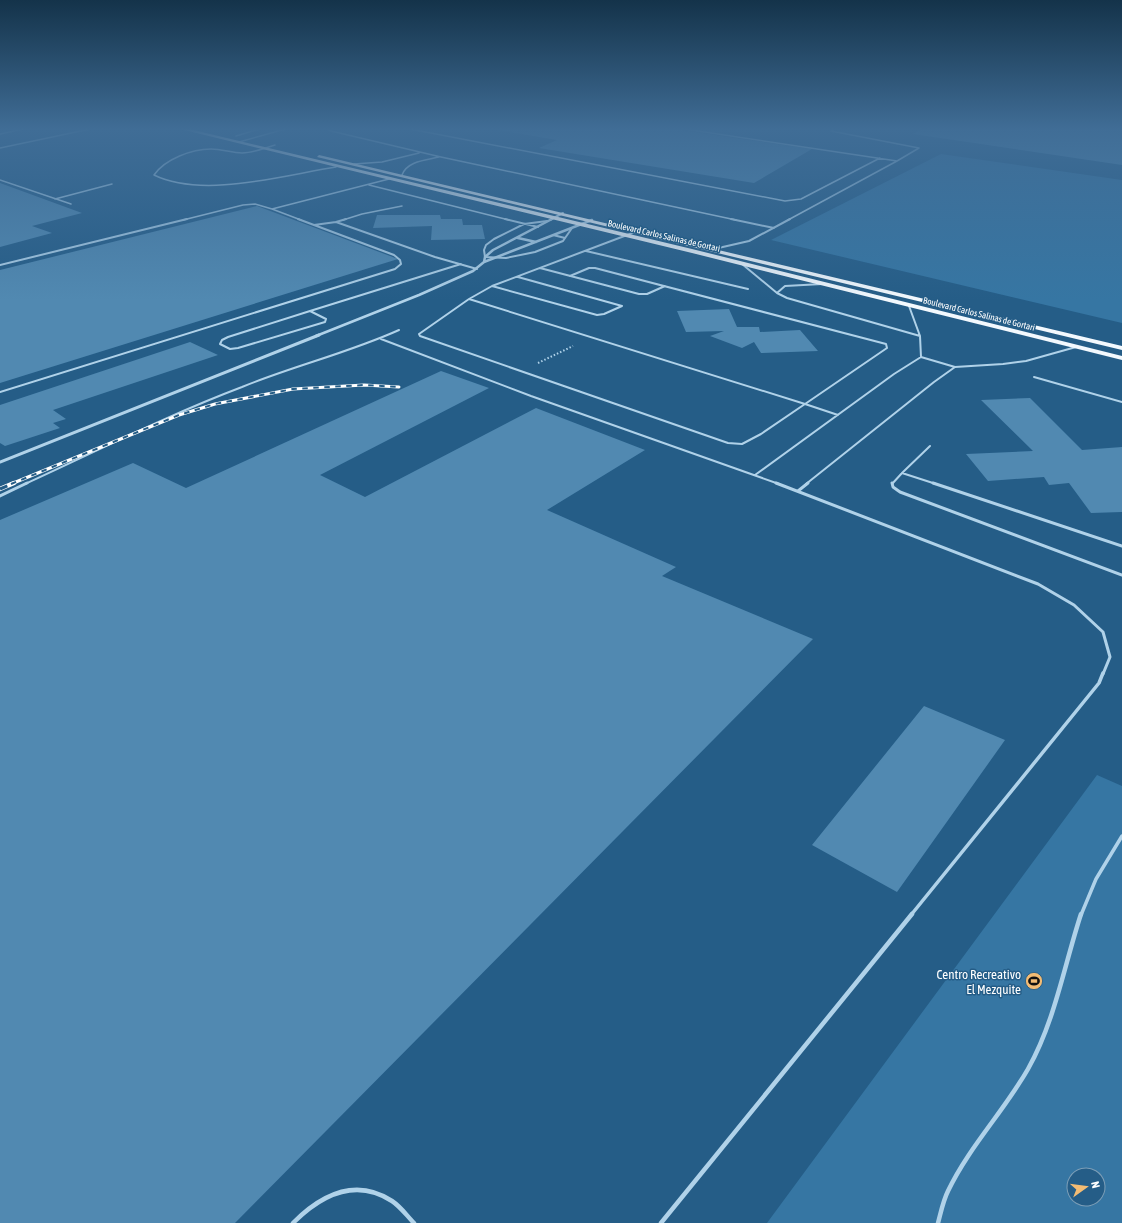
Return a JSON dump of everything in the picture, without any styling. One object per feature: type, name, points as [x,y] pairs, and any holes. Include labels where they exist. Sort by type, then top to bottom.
[{"type":"main road","name":"Boulevard Carlos Salinas de Gortari","points":[[413,185],[551,220],[579,225],[742,264],[1122,358]]},
{"type":"main road","name":"Boulevard Carlos Salinas de Gortari","points":[[445,185],[1122,348]]},
{"type":"street","points":[[484,262],[485,257],[493,250],[564,213]]},
{"type":"street","points":[[0,462],[419,295],[477,269],[484,262],[493,258],[592,220]]},
{"type":"street","points":[[518,238],[536,242]]},
{"type":"lane","points":[[14,185],[71,204]]},
{"type":"lane","points":[[54,199],[108,185]]},
{"type":"lane","points":[[272,209],[368,185]]},
{"type":"lane","points":[[368,185],[538,227]]},
{"type":"lane","points":[[573,185],[774,228]]},
{"type":"lane","points":[[702,185],[785,201],[801,199],[828,185]]},
{"type":"lane","points":[[714,249],[749,241],[852,185]]},
{"type":"lane","points":[[0,265],[243,205],[255,204],[394,255],[400,260],[401,264],[395,269],[378,275],[0,392]]},
{"type":"lane","points":[[314,225],[336,222],[362,214],[402,206]]},
{"type":"lane","points":[[551,220],[524,224],[494,240],[486,245],[484,250],[485,257],[509,259],[521,257],[566,238],[572,228]]},
{"type":"lane","points":[[336,222],[435,257],[477,269]]},
{"type":"lane","points":[[570,276],[594,268],[879,341],[887,346],[885,349],[806,404],[756,437],[742,444],[736,444],[728,443],[420,336],[420,334],[430,325],[492,286],[637,231]]},
{"type":"lane","points":[[553,235],[566,238]]},
{"type":"lane","points":[[586,251],[748,289]]},
{"type":"lane","points":[[310,311],[324,317],[326,319],[325,322],[243,347],[230,349],[220,344],[222,340],[228,337],[310,311],[461,264]]},
{"type":"lane","points":[[742,264],[778,293],[803,303],[920,336]]},
{"type":"lane","points":[[540,268],[642,295],[648,294],[665,286]]},
{"type":"lane","points":[[492,286],[597,315],[604,314],[622,306],[517,277]]},
{"type":"lane","points":[[778,293],[781,288],[785,286],[823,284]]},
{"type":"lane","points":[[469,300],[838,415]]},
{"type":"lane","points":[[909,306],[920,336],[921,357]]},
{"type":"lane","points":[[0,496],[158,423],[271,375],[381,339],[399,330]]},
{"type":"lane","points":[[381,339],[531,396],[798,490],[1038,584],[1074,605],[1103,632],[1110,656],[1099,683],[661,1223]]},
{"type":"lane","points":[[755,474],[894,374],[921,357],[955,367],[1026,361],[1077,347]]},
{"type":"lane","points":[[798,490],[955,367]]},
{"type":"lane","points":[[1034,377],[1122,402]]},
{"type":"lane","points":[[930,446],[892,483],[893,487],[900,492],[1122,575]]},
{"type":"lane","points":[[902,473],[1122,546]]},
{"type":"lane","points":[[938,1223],[948,1192],[974,1147],[1024,1079],[1038,1050],[1052,1018],[1084,904],[1103,867],[1122,836]]},
{"type":"lane","points":[[293,1223],[305,1211],[337,1191],[364,1189],[392,1202],[414,1223]]},
{"type":"path","points":[[521,371],[592,338]]},
{"type":"shaded area","points":[[880,185],[1122,185],[1122,323],[771,240]]},
{"type":"shaded area","name":"Centro Recreativo El Mezquite","points":[[1097,775],[1122,786],[1122,1223],[767,1223]]},
{"type":"building","points":[[0,185],[6,185],[82,213],[32,226],[52,233],[0,247]]},
{"type":"building","points":[[257,206],[398,259],[0,383],[0,270]]},
{"type":"building","points":[[377,215],[440,215],[441,219],[462,219],[463,225],[482,225],[485,239],[431,240],[432,226],[373,228]]},
{"type":"building","points":[[729,309],[737,327],[759,327],[760,332],[800,330],[818,351],[761,353],[754,342],[742,348],[710,336],[724,331],[686,332],[677,311]]},
{"type":"building","points":[[190,342],[218,355],[53,410],[66,419],[53,423],[60,428],[5,446],[0,443],[0,405]]},
{"type":"building","points":[[441,371],[489,388],[320,475],[365,497],[536,408],[645,450],[547,510],[676,567],[662,576],[813,639],[235,1223],[0,1223],[0,520],[133,463],[186,488]]},
{"type":"building","points":[[1030,398],[1082,450],[1122,447],[1122,512],[1091,513],[1069,483],[1049,485],[1044,477],[988,481],[966,454],[1033,451],[981,400]]},
{"type":"building","points":[[924,706],[1005,740],[897,892],[812,845]]},
{"type":"railway","points":[[11,484],[179,415],[215,404],[293,389],[364,385],[399,387]]},
{"type":"railway","points":[[0,489],[14,483]]},
{"type":"place","name":"Centro Recreativo El Mezquite","points":[[1034,981]]}]
